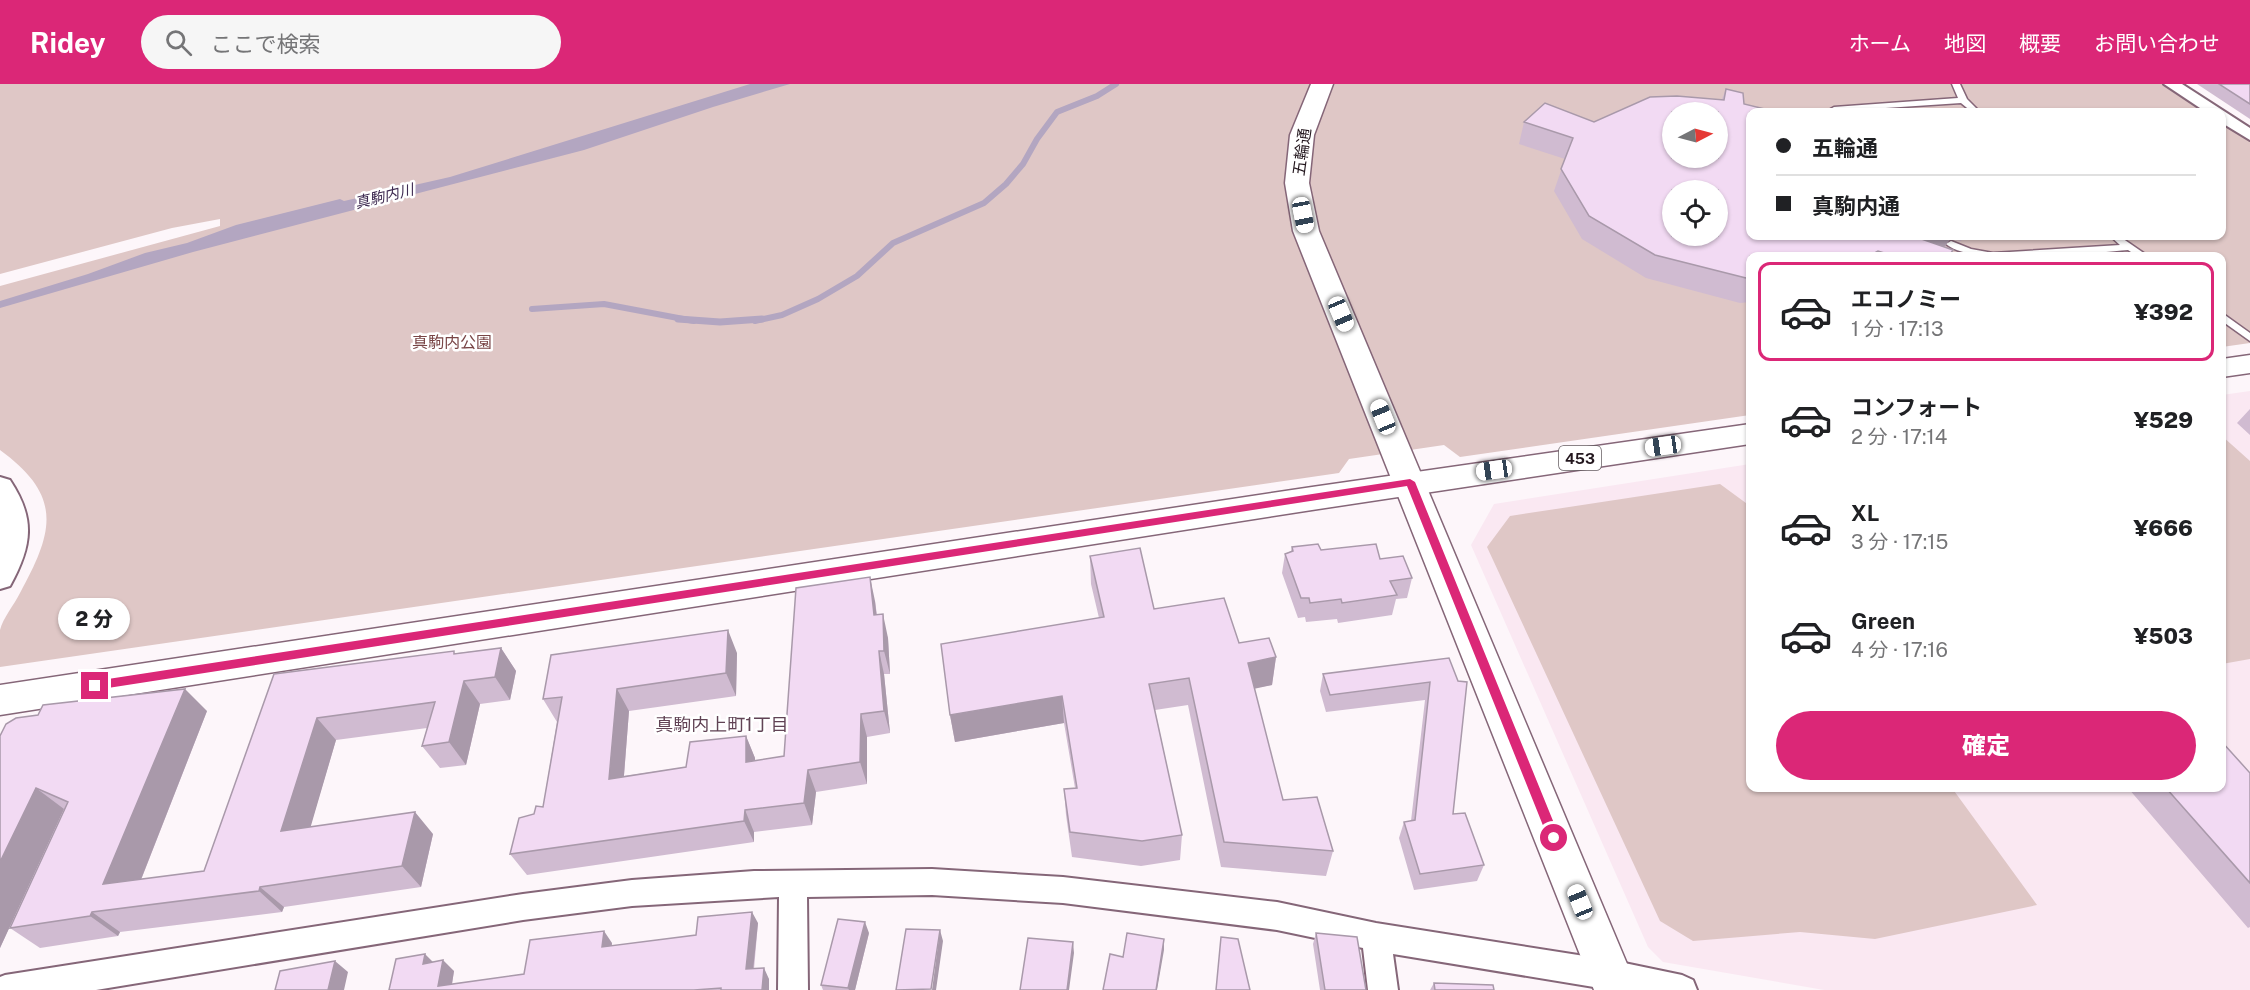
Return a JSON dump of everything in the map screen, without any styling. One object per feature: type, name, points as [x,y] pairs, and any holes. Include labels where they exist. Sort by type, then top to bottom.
[{"type":"main road","name":"五輪通","points":[[1322,84],[1302,135],[1297,183],[1306,231],[1613,983]]},
{"type":"main road","points":[[2226,367],[2250,364]]},
{"type":"main road","name":"453","points":[[0,700],[284,658],[1410,482],[1746,435]]},
{"type":"street","points":[[2172,84],[2210,108]]},
{"type":"street","points":[[2226,119],[2250,135]]},
{"type":"street","points":[[0,487],[9,500],[7,522],[15,536],[13,551],[0,578]]},
{"type":"street","points":[[21,989],[523,907],[702,887],[793,883],[932,882],[1063,890],[1277,916],[1613,983],[1682,990]]},
{"type":"street","points":[[793,883],[793,990]]},
{"type":"street","points":[[1376,937],[1383,990]]},
{"type":"lane","points":[[1956,84],[1963,100],[1972,108]]},
{"type":"lane","points":[[1848,108],[1963,100]]},
{"type":"lane","points":[[2119,240],[2136,252]]},
{"type":"lane","points":[[1951,244],[1968,252]]},
{"type":"lane","points":[[2053,252],[2127,247]]},
{"type":"lane","points":[[2226,319],[2250,338]]},
{"type":"shaded area","points":[[2250,391],[2250,776],[2226,758],[2226,394]]},
{"type":"shaded area","points":[[1746,465],[1746,792],[2226,792],[2226,787],[2250,784],[2250,990],[1824,990],[1663,962],[1648,947],[1471,545],[1494,504]]},
{"type":"green space","name":"真駒内公園","points":[[0,84],[2162,84],[2200,108],[1746,108],[1746,240],[2226,240],[2226,126],[2250,141],[2250,343],[2226,346],[2226,252],[1746,252],[1746,416],[1460,457],[1444,445],[1349,459],[1339,473],[0,667],[0,630],[40,551],[45,533],[46,515],[43,499],[34,483],[0,450],[0,286],[220,226],[220,219],[172,228],[0,274]]},
{"type":"green space","points":[[2226,440],[2250,461],[2250,659],[2226,663]]},
{"type":"green space","points":[[1720,484],[1746,503],[1746,792],[1955,792],[2037,905],[1875,939],[1800,932],[1693,941],[1660,921],[1487,547],[1510,516]]},
{"type":"water","name":"真駒内川","points":[[750,84],[790,84],[584,150],[193,252],[0,308],[0,301],[88,274],[145,253],[187,243],[236,225],[340,199],[344,201],[450,177]]},
{"type":"building","points":[[2219,84],[2250,84],[2250,104]]},
{"type":"building","points":[[1726,89],[1743,93],[1744,104],[1760,108],[1746,108],[1746,240],[1924,240],[1953,250],[1952,252],[1746,252],[1746,278],[1655,255],[1589,216],[1561,169],[1573,138],[1524,122],[1545,103],[1594,122],[1650,97],[1677,96],[1724,100]]},
{"type":"building","points":[[1318,544],[1321,550],[1376,544],[1380,559],[1403,556],[1412,578],[1390,581],[1397,595],[1342,603],[1341,599],[1310,603],[1309,598],[1301,598],[1285,554],[1293,551],[1292,547]]},
{"type":"building","points":[[1140,548],[1154,609],[1224,598],[1239,643],[1269,638],[1276,657],[1248,663],[1283,800],[1317,797],[1333,851],[1224,842],[1189,678],[1149,684],[1182,835],[1142,841],[1070,832],[1064,789],[1077,788],[1062,696],[950,715],[941,644],[1104,617],[1090,556]]},
{"type":"building","points":[[870,577],[874,615],[883,614],[884,651],[879,651],[884,711],[861,714],[860,762],[808,770],[804,803],[745,810],[744,821],[510,854],[519,818],[534,814],[536,806],[543,807],[562,697],[543,699],[551,655],[728,630],[726,673],[617,689],[609,779],[686,767],[690,742],[746,736],[746,762],[784,756],[796,588]]},
{"type":"building","points":[[501,648],[495,677],[464,681],[449,742],[422,746],[435,702],[317,718],[281,831],[415,812],[402,866],[260,887],[259,891],[92,912],[90,916],[10,928],[68,802],[36,788],[0,862],[0,736],[6,724],[16,718],[38,715],[43,705],[185,689],[103,884],[204,871],[274,674],[454,651],[454,654]]},
{"type":"building","points":[[1449,658],[1458,681],[1467,682],[1453,814],[1465,813],[1484,865],[1420,874],[1404,822],[1415,820],[1430,682],[1330,695],[1323,674]]},
{"type":"building","points":[[2226,746],[2250,773],[2250,883],[2170,792],[2226,792]]},
{"type":"building","points":[[752,912],[746,969],[764,968],[762,990],[721,990],[721,988],[694,990],[389,990],[396,959],[425,954],[423,964],[443,960],[438,986],[524,974],[530,940],[604,931],[602,947],[696,935],[698,917]]},
{"type":"building","points":[[838,919],[865,922],[848,988],[821,985]]},
{"type":"building","points":[[906,929],[940,930],[931,989],[896,990]]},
{"type":"building","points":[[1127,933],[1164,939],[1156,990],[1103,990],[1110,954],[1123,957]]},
{"type":"building","points":[[1316,933],[1357,937],[1366,990],[1325,990]]},
{"type":"building","points":[[1221,937],[1238,939],[1250,990],[1216,990]]},
{"type":"building","points":[[1028,938],[1073,942],[1067,990],[1020,990]]},
{"type":"building","points":[[335,961],[328,990],[275,990],[280,971]]},
{"type":"building","points":[[1434,983],[1493,985],[1494,990],[1435,990]]},
{"type":"waterway","points":[[755,321],[782,315],[818,299],[857,276],[893,243],[984,203],[1006,184],[1023,164],[1037,139],[1057,112],[1097,96],[1116,84]]},
{"type":"waterway","points":[[532,309],[604,304],[687,320]]},
{"type":"waterway","points":[[678,319],[687,320]]},
{"type":"waterway","points":[[687,320],[720,322],[762,319]]},
{"type":"waterway","points":[[687,320],[694,321]]},
{"type":"district","name":"真駒内上町1丁目","points":[[722,724]]},
{"type":"route","points":[[95,686],[1410,482],[1554,838]]}]
